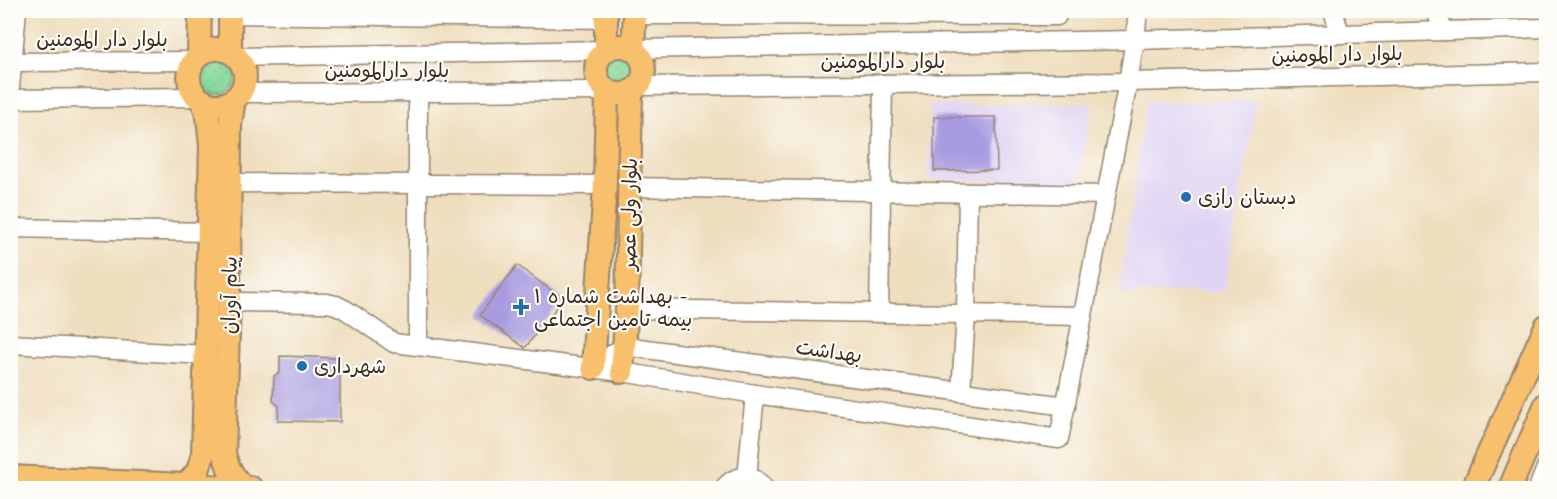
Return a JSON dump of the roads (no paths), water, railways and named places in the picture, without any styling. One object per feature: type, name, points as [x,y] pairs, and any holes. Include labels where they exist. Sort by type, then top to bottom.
[{"type":"main road","points":[[197,58],[214,49],[233,54],[241,63],[245,78],[237,96],[220,105],[200,99],[190,84],[189,76],[197,58],[200,10]]},
{"type":"main road","points":[[230,12],[233,54]]},
{"type":"main road","points":[[633,50],[635,13]]},
{"type":"main road","points":[[606,15],[606,50]]},
{"type":"main road","points":[[619,45],[633,50],[639,55],[644,71],[634,88],[615,94],[607,91],[601,85],[595,70],[596,63],[606,50],[619,45]]},
{"type":"main road","name":"بلوار ولی عصر","points":[[622,372],[627,309],[629,187],[634,88]]},
{"type":"main road","name":"بلوار ولی عصر","points":[[593,368],[605,185],[607,91]]},
{"type":"main road","name":"پیام آوران","points":[[237,96],[220,127],[208,232],[205,355],[214,454],[248,488]]},
{"type":"main road","name":"پیام آوران","points":[[187,484],[214,454],[229,302],[230,183],[220,127],[200,99]]},
{"type":"main road","points":[[1473,489],[1546,326]]},
{"type":"main road","points":[[1510,489],[1546,404]]},
{"type":"main road","points":[[1507,413],[1508,422],[1514,429],[1521,432],[1530,431],[1537,426]]},
{"type":"main road","points":[[10,477],[248,488]]},
{"type":"street","points":[[10,88],[18,10]]},
{"type":"street","points":[[229,302],[327,303],[336,305],[394,343],[622,372],[1059,439],[1136,40],[1138,10]]},
{"type":"street","points":[[1332,10],[1340,34]]},
{"type":"street","points":[[1436,10],[1443,31]]},
{"type":"street","points":[[230,12],[606,15]]},
{"type":"street","points":[[635,13],[1057,13]]},
{"type":"street","name":"بلوار دار المومنین","points":[[633,50],[1136,40],[1546,28]]},
{"type":"street","points":[[233,54],[606,50]]},
{"type":"street","name":"بلوار دار المومنین","points":[[12,62],[197,58]]},
{"type":"street","name":"بلوار دار المومنین","points":[[1128,82],[1546,72]]},
{"type":"street","name":"بلوار دارالمومنین","points":[[634,88],[1128,82]]},
{"type":"street","points":[[879,313],[883,84]]},
{"type":"street","name":"بلوار دارالمومنین","points":[[237,96],[607,91]]},
{"type":"street","points":[[418,92],[418,346]]},
{"type":"street","points":[[10,99],[200,99]]},
{"type":"street","points":[[230,183],[605,185]]},
{"type":"street","points":[[629,187],[1106,195]]},
{"type":"street","points":[[961,392],[966,314],[968,193]]},
{"type":"street","points":[[10,228],[208,232]]},
{"type":"street","points":[[627,309],[1083,316]]},
{"type":"street","points":[[10,344],[205,355]]},
{"type":"street","points":[[593,368],[624,346]]},
{"type":"street","name":"بهداشت","points":[[624,346],[1066,406]]},
{"type":"street","points":[[828,405],[836,404],[845,395],[846,384],[837,375]]},
{"type":"street","points":[[747,477],[755,394]]},
{"type":"street","points":[[1538,489],[1546,468]]},
{"type":"street","points":[[723,489],[731,480],[747,477],[755,479],[764,489]]},
{"type":"place","name":"دبستان رازی","points":[[1186,197]]},
{"type":"place","name":"بهداشت شماره ۱ - بیمه تامین اجتماعی","points":[[521,307]]},
{"type":"place","name":"شهرداری","points":[[302,366]]}]
